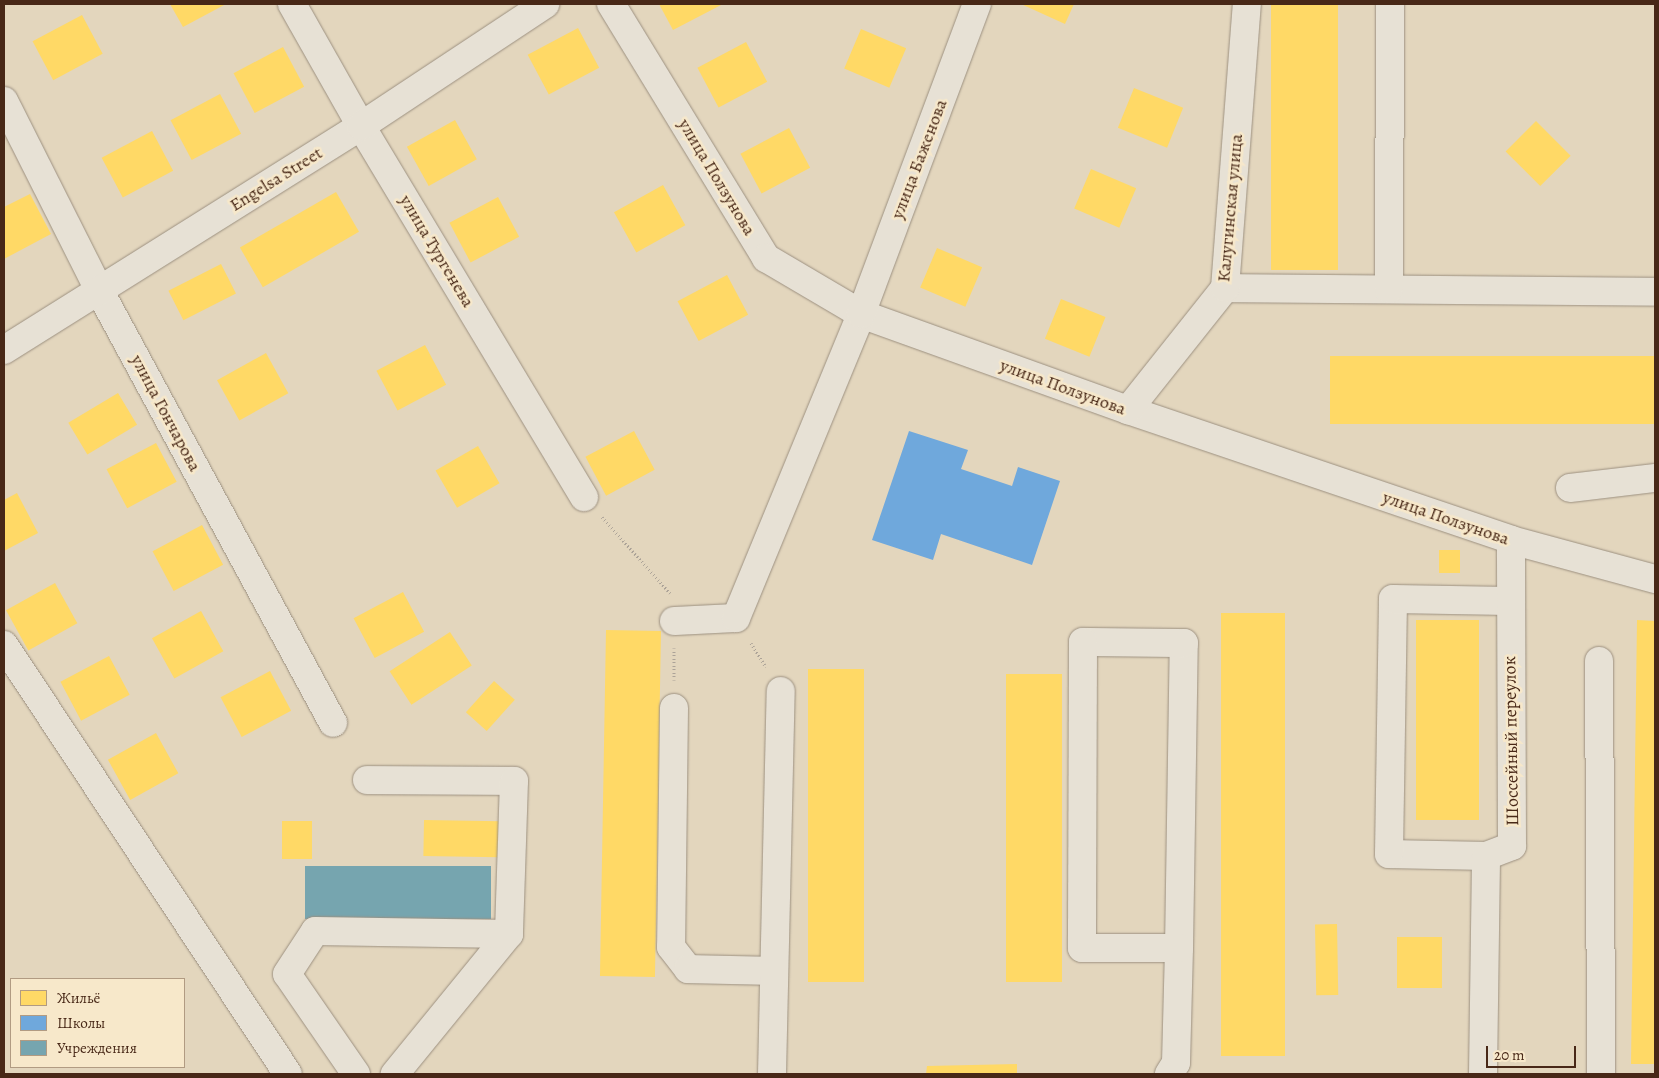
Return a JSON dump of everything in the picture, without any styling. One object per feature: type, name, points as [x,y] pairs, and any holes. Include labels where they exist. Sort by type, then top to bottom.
[{"type":"street","name":"улица Тургенева","points":[[292,4],[361,126],[584,497]]},
{"type":"street","name":"Engelsa Street","points":[[4,350],[361,126],[545,4]]},
{"type":"street","name":"улица Ползунова","points":[[610,4],[766,258],[861,314],[1128,410],[1511,540],[1655,579]]},
{"type":"street","name":"улица Баженова","points":[[736,618],[861,314],[977,4]]},
{"type":"street","name":"Калугинская улица","points":[[1128,410],[1225,288],[1247,4]]},
{"type":"street","points":[[1389,289],[1390,4]]},
{"type":"street","name":"улица Гончарова","points":[[4,101],[99,290],[333,723]]},
{"type":"street","points":[[1225,288],[1655,292]]},
{"type":"street","points":[[1570,488],[1655,478]]},
{"type":"street","name":"Шоссейный переулок","points":[[1486,856],[1512,846],[1511,540]]},
{"type":"street","points":[[1484,1074],[1486,856],[1389,854],[1393,599],[1510,601]]},
{"type":"street","points":[[674,621],[736,618]]},
{"type":"street","points":[[1169,1074],[1176,1063],[1179,948],[1184,643],[1083,642],[1082,948],[1179,948]]},
{"type":"street","points":[[4,645],[288,1074]]},
{"type":"street","points":[[1599,661],[1601,1074]]},
{"type":"street","points":[[772,1074],[781,692]]},
{"type":"street","points":[[674,708],[671,947],[688,969],[774,971]]},
{"type":"street","points":[[367,780],[514,780],[509,934],[395,1074]]},
{"type":"street","points":[[356,1074],[287,974],[315,931],[509,934]]},
{"type":"path","points":[[584,497],[672,596],[674,621],[674,708]]},
{"type":"path","points":[[736,618],[781,692]]},
{"type":"building: Жильё","points":[[170,4],[226,4],[183,27]]},
{"type":"building: Жильё","points":[[659,4],[723,4],[673,30]]},
{"type":"building: Жильё","points":[[1021,4],[1074,4],[1065,24]]},
{"type":"building: Жильё","points":[[1271,4],[1338,4],[1338,270],[1271,270]]},
{"type":"building: Жильё","points":[[82,15],[103,54],[53,80],[33,41]]},
{"type":"building: Жильё","points":[[578,28],[599,68],[549,94],[528,55]]},
{"type":"building: Жильё","points":[[861,29],[906,48],[889,88],[844,69]]},
{"type":"building: Жильё","points":[[746,42],[767,82],[719,108],[697,68]]},
{"type":"building: Жильё","points":[[283,47],[304,87],[255,113],[234,73]]},
{"type":"building: Жильё","points":[[1134,88],[1183,108],[1167,148],[1118,128]]},
{"type":"building: Жильё","points":[[220,94],[241,134],[192,160],[171,120]]},
{"type":"building: Жильё","points":[[455,120],[477,159],[429,186],[407,147]]},
{"type":"building: Жильё","points":[[1536,121],[1571,156],[1540,186],[1506,151]]},
{"type":"building: Жильё","points":[[789,128],[810,168],[762,194],[740,154]]},
{"type":"building: Жильё","points":[[152,131],[173,171],[123,197],[102,158]]},
{"type":"building: Жильё","points":[[1091,169],[1136,188],[1119,228],[1074,209]]},
{"type":"building: Жильё","points":[[663,185],[685,225],[636,252],[614,212]]},
{"type":"building: Жильё","points":[[336,192],[359,232],[263,287],[240,247]]},
{"type":"building: Жильё","points":[[30,194],[51,234],[4,259],[4,207]]},
{"type":"building: Жильё","points":[[498,197],[519,237],[471,263],[449,223]]},
{"type":"building: Жильё","points":[[937,248],[982,267],[965,307],[920,288]]},
{"type":"building: Жильё","points":[[221,264],[236,293],[183,320],[168,291]]},
{"type":"building: Жильё","points":[[727,275],[748,315],[699,341],[678,301]]},
{"type":"building: Жильё","points":[[1061,299],[1106,317],[1089,357],[1045,339]]},
{"type":"building: Жильё","points":[[425,345],[446,385],[398,411],[376,371]]},
{"type":"building: Жильё","points":[[266,353],[288,393],[239,420],[217,380]]},
{"type":"building: Жильё","points":[[1330,356],[1655,356],[1655,424],[1330,424]]},
{"type":"building: Жильё","points":[[118,393],[137,425],[87,455],[68,423]]},
{"type":"building: Жильё","points":[[634,431],[655,470],[606,496],[585,457]]},
{"type":"building: Жильё","points":[[156,443],[177,482],[127,508],[107,469]]},
{"type":"building: Жильё","points":[[478,446],[500,483],[457,508],[436,470]]},
{"type":"building: Жильё","points":[[17,493],[38,533],[4,551],[4,500]]},
{"type":"building: Жильё","points":[[202,525],[223,565],[174,591],[153,551]]},
{"type":"building: Жильё","points":[[1439,550],[1460,550],[1460,573],[1439,573]]},
{"type":"building: Жильё","points":[[55,583],[77,623],[28,650],[6,610]]},
{"type":"building: Жильё","points":[[403,592],[424,632],[375,658],[354,618]]},
{"type":"building: Жильё","points":[[201,611],[223,651],[174,678],[152,638]]},
{"type":"building: Жильё","points":[[1221,613],[1285,613],[1285,1056],[1221,1056]]},
{"type":"building: Жильё","points":[[1416,620],[1479,620],[1479,820],[1416,820]]},
{"type":"building: Жильё","points":[[1637,620],[1655,621],[1655,1064],[1631,1064]]},
{"type":"building: Жильё","points":[[606,630],[661,631],[655,977],[600,976]]},
{"type":"building: Жильё","points":[[450,632],[472,666],[411,705],[390,671]]},
{"type":"building: Жильё","points":[[109,656],[130,695],[81,721],[60,682]]},
{"type":"building: Жильё","points":[[808,669],[864,669],[864,982],[808,982]]},
{"type":"building: Жильё","points":[[270,671],[291,711],[242,737],[221,697]]},
{"type":"building: Жильё","points":[[1006,674],[1062,674],[1062,982],[1006,982]]},
{"type":"building: Жильё","points":[[494,681],[515,700],[487,731],[466,712]]},
{"type":"building: Жильё","points":[[156,733],[178,773],[130,800],[108,760]]},
{"type":"building: Жильё","points":[[424,820],[500,821],[499,857],[423,856]]},
{"type":"building: Жильё","points":[[282,821],[312,821],[312,859],[282,859]]},
{"type":"building: Жильё","points":[[1315,924],[1337,924],[1338,995],[1316,995]]},
{"type":"building: Жильё","points":[[1397,937],[1442,937],[1442,988],[1397,988]]},
{"type":"building: Жильё","points":[[1017,1064],[1017,1074],[926,1074],[927,1066]]},
{"type":"building: Школы","points":[[909,431],[968,450],[961,469],[1012,486],[1018,467],[1060,481],[1032,565],[941,534],[933,560],[872,540]]},
{"type":"building: Учреждения","points":[[305,866],[491,866],[491,919],[305,919]]}]
